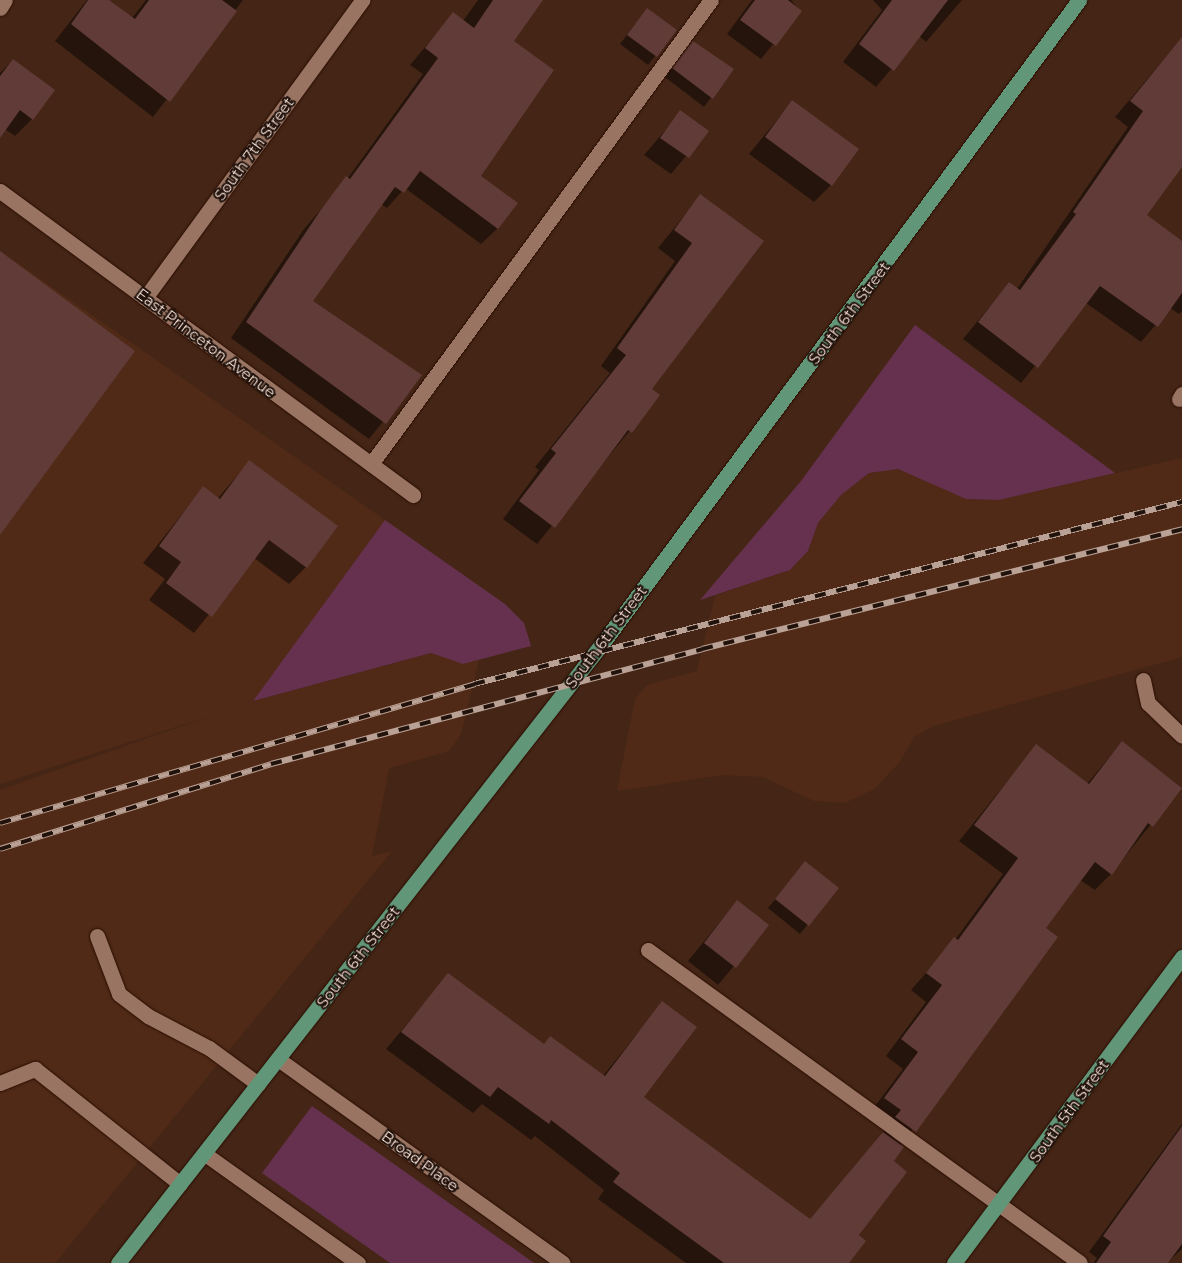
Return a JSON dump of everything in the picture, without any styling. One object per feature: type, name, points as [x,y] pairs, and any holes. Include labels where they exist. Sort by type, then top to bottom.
[{"type":"main road","name":"South 6th Street","points":[[118,1263],[607,637],[1079,0]]},
{"type":"main road","name":"South 5th Street","points":[[954,1263],[999,1206],[1182,957]]},
{"type":"street","points":[[0,8],[6,0]]},
{"type":"street","name":"South 7th Street","points":[[145,298],[362,0]]},
{"type":"street","points":[[370,464],[711,0]]},
{"type":"street","name":"East Princeton Avenue","points":[[0,191],[412,495]]},
{"type":"street","points":[[1143,680],[1148,703],[1182,736]]},
{"type":"street","points":[[97,936],[119,994],[148,1016],[209,1048],[258,1084]]},
{"type":"street","points":[[648,950],[1080,1263]]},
{"type":"street","name":"Broad Place","points":[[278,1059],[563,1263]]},
{"type":"street","points":[[0,1083],[35,1069],[180,1184]]},
{"type":"street","points":[[205,1154],[358,1263]]},
{"type":"shaded area","points":[[0,251],[385,520],[254,701],[432,653],[463,664],[479,660],[461,734],[449,751],[389,768],[372,856],[392,851],[55,1263],[0,1263],[0,790],[219,713],[0,784]]},
{"type":"shaded area","points":[[915,325],[1115,473],[999,500],[966,499],[898,469],[869,473],[841,495],[818,523],[808,551],[790,570],[700,600],[801,481]]},
{"type":"shaded area","points":[[1182,458],[1182,657],[933,726],[914,737],[899,763],[874,789],[845,803],[814,801],[763,777],[723,775],[617,791],[635,699],[647,685],[697,671],[715,596],[790,570],[808,551],[818,523],[841,495],[869,473],[898,469],[966,499],[999,500]]},
{"type":"shaded area","points":[[385,520],[505,604],[524,623],[531,646],[463,664],[431,653],[253,701]]},
{"type":"shaded area","points":[[312,1106],[534,1263],[390,1263],[262,1173]]},
{"type":"building","points":[[88,0],[109,0],[135,19],[149,0],[222,0],[237,11],[170,102],[71,24]]},
{"type":"building","points":[[493,0],[543,0],[514,41],[554,70],[481,176],[518,203],[498,229],[420,171],[404,193],[395,187],[313,301],[422,375],[386,424],[246,322],[320,211],[346,176],[350,179],[438,58],[425,48],[453,12],[474,28]]},
{"type":"building","points":[[755,0],[788,0],[802,11],[776,46],[740,20]]},
{"type":"building","points":[[892,0],[948,0],[894,71],[859,44]]},
{"type":"building","points":[[647,8],[677,30],[657,57],[627,35]]},
{"type":"building","points":[[1182,37],[1182,167],[1147,215],[1182,241],[1182,293],[1158,327],[1100,286],[1038,368],[978,322],[1009,282],[1020,290],[1076,214],[1073,212],[1143,111],[1130,101]]},
{"type":"building","points":[[693,41],[734,69],[713,99],[672,68]]},
{"type":"building","points":[[13,59],[55,90],[33,120],[20,110],[0,138],[0,76]]},
{"type":"building","points":[[792,100],[859,149],[832,186],[765,137]]},
{"type":"building","points":[[680,110],[709,131],[689,158],[660,138]]},
{"type":"building","points":[[700,194],[764,241],[652,389],[660,395],[632,433],[628,430],[555,528],[519,501],[556,453],[551,449],[626,355],[617,348],[692,243],[674,230]]},
{"type":"building","points":[[0,251],[135,351],[0,535]]},
{"type":"building","points":[[249,460],[338,526],[307,568],[269,540],[212,617],[166,583],[181,562],[159,546],[203,486],[220,499]]},
{"type":"building","points":[[1122,741],[1182,788],[1153,827],[1148,823],[1112,875],[1095,862],[1046,928],[1058,937],[916,1132],[895,1117],[901,1110],[884,1098],[918,1052],[901,1039],[942,985],[926,973],[954,937],[958,940],[1018,858],[974,825],[1036,744],[1089,784]]},
{"type":"building","points":[[805,861],[839,888],[809,926],[775,899]]},
{"type":"building","points":[[737,900],[769,925],[736,968],[704,943]]},
{"type":"building","points":[[448,973],[544,1044],[550,1036],[605,1076],[662,1001],[697,1027],[644,1097],[810,1219],[883,1132],[904,1147],[894,1161],[907,1172],[859,1235],[866,1241],[849,1263],[724,1263],[613,1182],[620,1173],[551,1120],[549,1124],[498,1087],[490,1097],[401,1032]]},
{"type":"building","points":[[1182,1126],[1182,1244],[1168,1263],[1096,1263],[1111,1242],[1103,1236]]},
{"type":"railway","points":[[0,823],[474,684],[1182,502]]},
{"type":"railway","points":[[0,849],[271,764],[702,649],[1182,529]]}]
